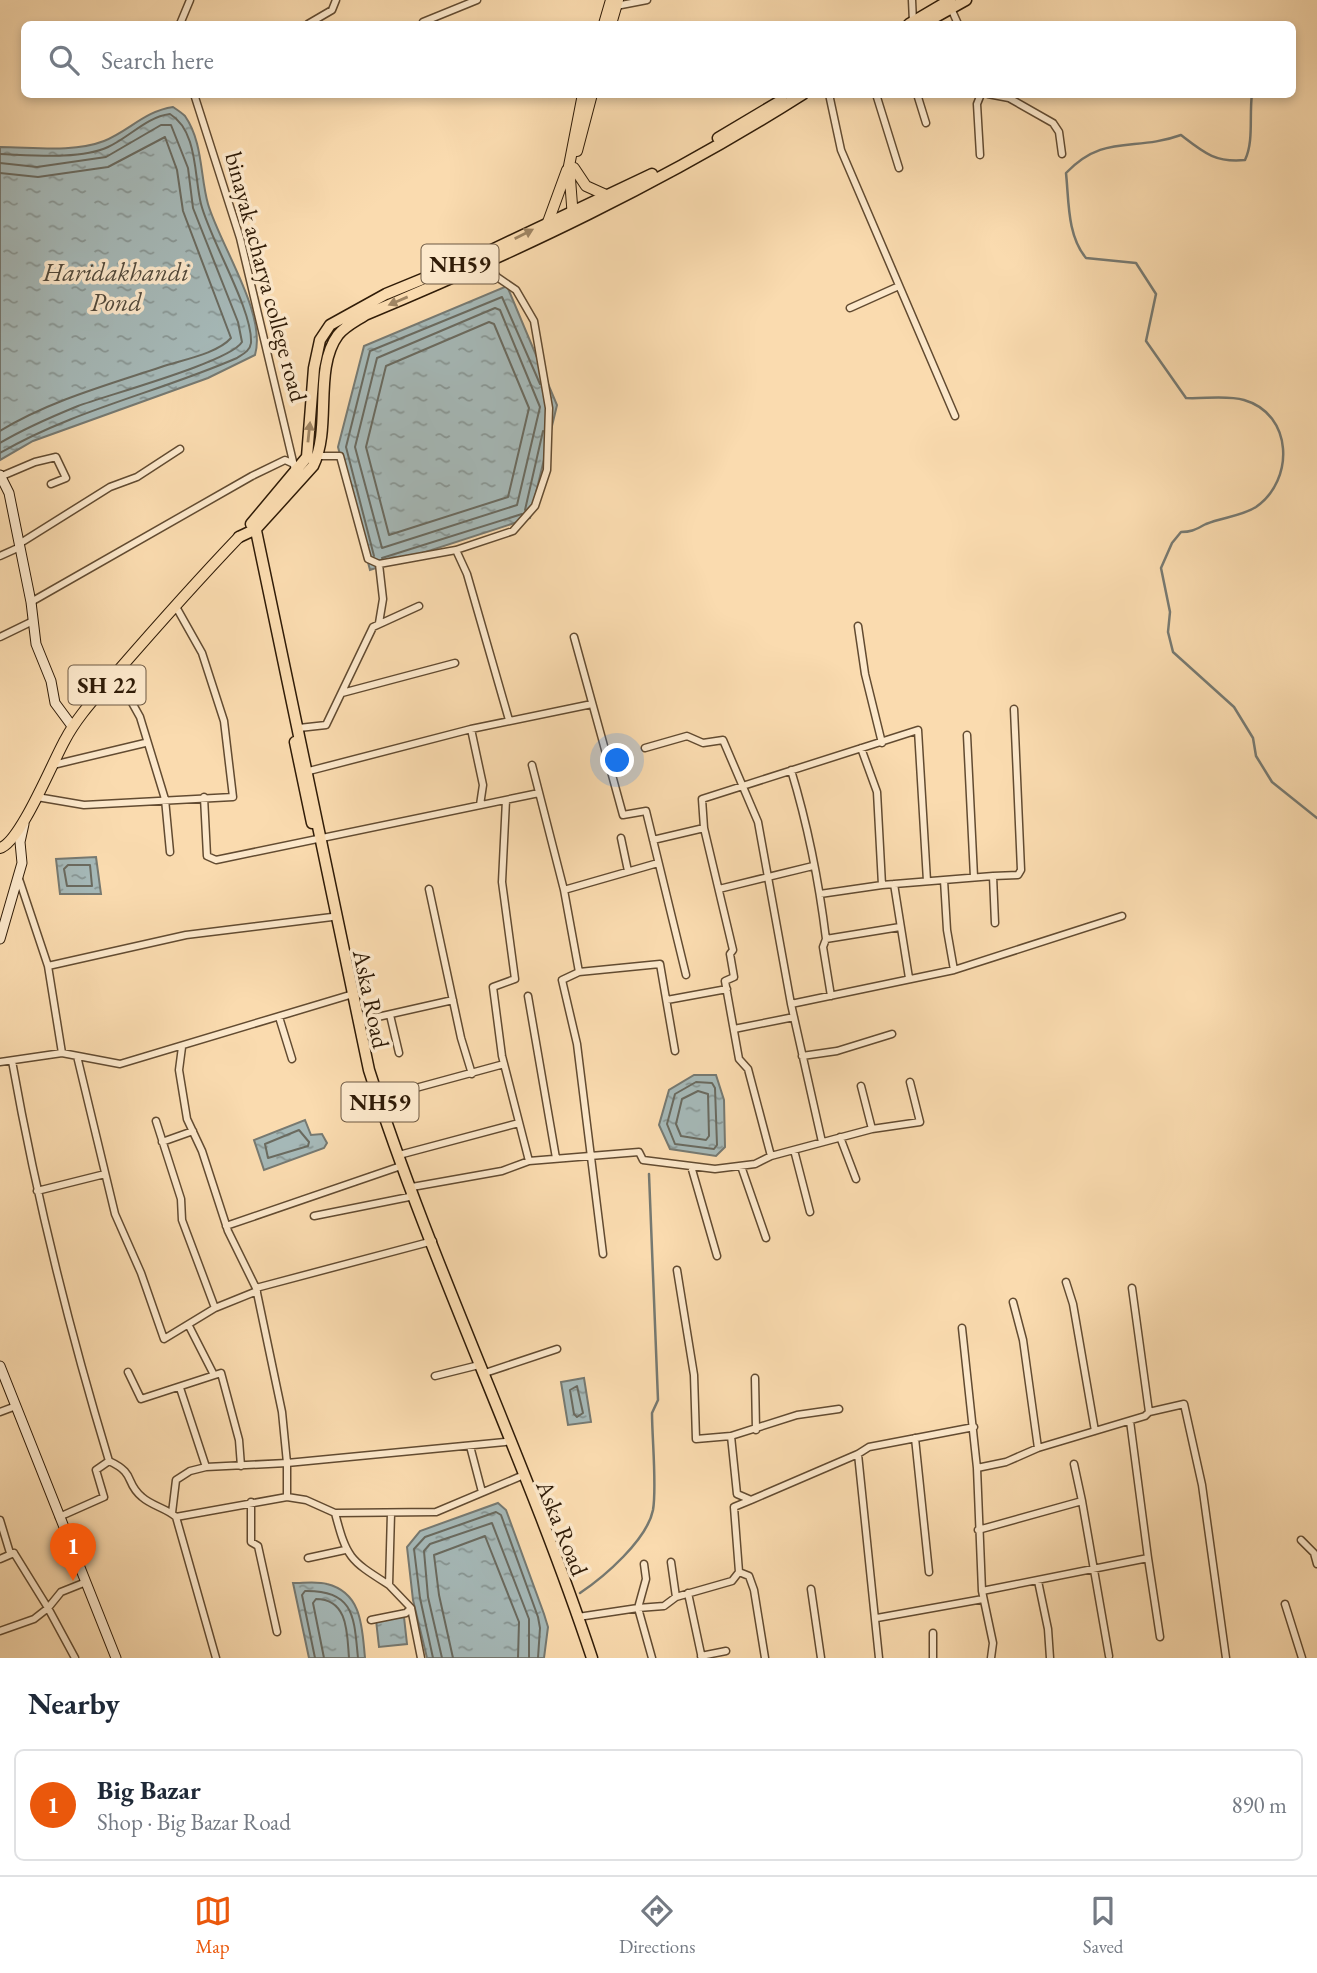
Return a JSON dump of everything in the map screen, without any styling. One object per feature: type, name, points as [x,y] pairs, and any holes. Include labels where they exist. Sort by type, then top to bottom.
[{"type":"highway","points":[[920,21],[949,3],[966,0]]},
{"type":"highway","name":"NH59","points":[[484,260],[548,222],[576,215],[606,195],[672,165],[784,98]]},
{"type":"highway","name":"NH59","points":[[312,456],[327,366],[339,334],[365,315],[576,215],[755,125],[797,98]]},
{"type":"highway","points":[[249,530],[296,468],[312,456]]},
{"type":"highway","points":[[249,530],[313,466],[312,456]]},
{"type":"highway","name":"NH59","points":[[249,530],[309,771],[319,839],[352,995],[398,1161]]},
{"type":"highway","name":"Aska Road","points":[[249,530],[319,839],[332,917],[352,995],[365,1075],[576,1618],[586,1658]]},
{"type":"highway","name":"NH59","points":[[508,1441],[592,1658]]},
{"type":"main road","points":[[606,21],[615,2]]},
{"type":"main road","points":[[612,21],[615,2]]},
{"type":"main road","points":[[576,215],[571,167],[582,98]]},
{"type":"main road","points":[[548,222],[571,167],[591,98]]},
{"type":"main road","points":[[571,167],[586,186],[606,195]]},
{"type":"main road","name":"SH 22","points":[[0,848],[16,837],[24,824],[35,796],[72,726],[175,605],[249,530]]},
{"type":"street","points":[[181,21],[190,0]]},
{"type":"street","points":[[313,21],[332,10],[336,0]]},
{"type":"street","points":[[425,21],[477,0]]},
{"type":"street","points":[[615,2],[647,0]]},
{"type":"street","points":[[912,0],[915,21]]},
{"type":"street","points":[[949,3],[957,21]]},
{"type":"street","name":"binayak acharya college road","points":[[195,98],[240,238],[296,468]]},
{"type":"street","points":[[830,98],[841,150],[955,416]]},
{"type":"street","points":[[877,98],[899,168]]},
{"type":"street","points":[[918,98],[926,123]]},
{"type":"street","points":[[979,98],[977,104],[980,155]]},
{"type":"street","points":[[1005,98],[1054,123],[1059,132],[1062,154]]},
{"type":"street","points":[[312,456],[340,456],[368,559],[379,564],[456,550],[513,531],[535,506],[547,470],[549,408],[534,321],[516,290],[497,277],[484,260]]},
{"type":"street","points":[[850,307],[899,286]]},
{"type":"street","points":[[0,556],[180,449]]},
{"type":"street","points":[[51,484],[66,478],[57,457],[1,475],[9,493],[32,602],[36,643],[51,681],[55,703],[72,726]]},
{"type":"street","points":[[32,602],[252,476],[285,460],[296,468]]},
{"type":"street","points":[[456,550],[467,574],[509,720]]},
{"type":"street","points":[[379,564],[383,599],[379,623]]},
{"type":"street","points":[[35,796],[84,804],[233,797],[224,720],[202,653],[175,605]]},
{"type":"street","points":[[299,728],[326,725],[373,627],[419,606]]},
{"type":"street","points":[[0,636],[33,621]]},
{"type":"street","points":[[858,626],[864,674],[882,743]]},
{"type":"street","points":[[574,638],[623,816],[646,811],[686,975]]},
{"type":"street","points":[[342,693],[455,663]]},
{"type":"street","points":[[116,674],[140,717],[145,743],[164,799],[170,852]]},
{"type":"street","points":[[309,771],[509,720],[592,704]]},
{"type":"street","points":[[820,894],[882,885],[1018,876],[1021,870],[1014,709]]},
{"type":"street","points":[[471,729],[483,785],[480,805]]},
{"type":"street","points":[[771,1156],[748,1069],[739,1059],[725,981],[734,977],[730,954],[733,950],[704,828],[702,799],[918,730],[928,881]]},
{"type":"street","points":[[967,735],[974,877]]},
{"type":"street","points":[[645,748],[687,736],[704,743],[723,740],[758,822],[790,1004],[822,1142]]},
{"type":"street","points":[[51,766],[81,761],[145,743]]},
{"type":"street","points":[[861,748],[877,792],[882,885]]},
{"type":"street","points":[[532,765],[564,890],[579,972]]},
{"type":"street","points":[[791,770],[807,823],[820,894],[826,939],[823,947],[831,996]]},
{"type":"street","points":[[204,797],[209,859],[216,860],[539,793]]},
{"type":"street","points":[[506,800],[502,882],[515,979],[493,987],[505,1064],[529,1161]]},
{"type":"street","points":[[0,939],[19,879],[22,863],[20,842],[24,824]]},
{"type":"street","points":[[653,840],[704,828]]},
{"type":"street","points":[[621,838],[628,871]]},
{"type":"street","points":[[564,890],[658,863]]},
{"type":"street","points":[[719,889],[813,866]]},
{"type":"street","points":[[993,876],[995,923]]},
{"type":"street","points":[[19,879],[48,966],[62,1052]]},
{"type":"street","points":[[944,880],[947,930],[954,970]]},
{"type":"street","points":[[894,884],[909,978]]},
{"type":"street","points":[[429,889],[472,1074]]},
{"type":"street","points":[[790,1004],[954,970],[1122,916]]},
{"type":"street","points":[[48,966],[175,937],[332,917]]},
{"type":"street","points":[[826,939],[900,927]]},
{"type":"street","points":[[603,1254],[578,1044],[562,980],[579,972],[660,964],[675,1051]]},
{"type":"street","points":[[667,1000],[727,989]]},
{"type":"street","points":[[0,1062],[62,1052],[120,1064],[352,995]]},
{"type":"street","points":[[528,996],[556,1158]]},
{"type":"street","points":[[360,1021],[453,1000]]},
{"type":"street","points":[[390,1015],[399,1053]]},
{"type":"street","points":[[279,1017],[292,1059]]},
{"type":"street","points":[[734,1029],[793,1017]]},
{"type":"street","points":[[802,1056],[837,1051],[892,1034]]},
{"type":"street","points":[[182,1047],[179,1070],[187,1119],[226,1226],[257,1289],[282,1412],[288,1463],[287,1497]]},
{"type":"street","points":[[76,1056],[116,1214],[141,1273],[164,1339],[215,1308],[257,1289],[430,1242]]},
{"type":"street","points":[[12,1061],[37,1191],[64,1304],[109,1461]]},
{"type":"street","points":[[379,1098],[505,1064]]},
{"type":"street","points":[[314,1216],[502,1171],[529,1161],[639,1152],[643,1160],[715,1169],[755,1164],[771,1156],[872,1129],[920,1122],[910,1082]]},
{"type":"street","points":[[861,1086],[872,1129]]},
{"type":"street","points":[[156,1121],[181,1199],[182,1220],[215,1308]]},
{"type":"street","points":[[226,1226],[398,1161],[519,1124]]},
{"type":"street","points":[[162,1142],[193,1131]]},
{"type":"street","points":[[840,1138],[856,1179]]},
{"type":"street","points":[[794,1150],[810,1212]]},
{"type":"street","points":[[691,1166],[717,1256]]},
{"type":"street","points":[[741,1166],[766,1238]]},
{"type":"street","points":[[37,1191],[105,1174]]},
{"type":"street","points":[[677,1270],[694,1375],[696,1439],[732,1436],[797,1415],[839,1409]]},
{"type":"street","points":[[1066,1282],[1073,1304],[1095,1430]]},
{"type":"street","points":[[1132,1288],[1149,1412]]},
{"type":"street","points":[[1013,1301],[1023,1340],[1038,1448]]},
{"type":"street","points":[[188,1326],[214,1375]]},
{"type":"street","points":[[962,1328],[978,1468],[982,1595],[993,1643],[991,1658]]},
{"type":"street","points":[[435,1376],[480,1369],[556,1349]]},
{"type":"street","points":[[0,1369],[116,1658]]},
{"type":"street","points":[[128,1372],[141,1399],[221,1373],[239,1440],[241,1466]]},
{"type":"street","points":[[754,1378],[756,1430]]},
{"type":"street","points":[[180,1388],[206,1467]]},
{"type":"street","points":[[978,1468],[1006,1462],[1038,1448],[1130,1421],[1149,1412],[1184,1404],[1202,1485],[1226,1658]]},
{"type":"street","points":[[0,1412],[16,1406]]},
{"type":"street","points":[[1130,1421],[1160,1637]]},
{"type":"street","points":[[576,1618],[664,1606],[676,1597],[733,1581],[739,1572],[734,1507],[869,1447],[974,1427]]},
{"type":"street","points":[[732,1436],[737,1494],[751,1500]]},
{"type":"street","points":[[915,1438],[929,1572]]},
{"type":"street","points":[[216,1658],[174,1515],[176,1480],[190,1471],[206,1467],[288,1463],[508,1441]]},
{"type":"street","points":[[470,1446],[482,1492]]},
{"type":"street","points":[[858,1454],[877,1618],[879,1658]]},
{"type":"street","points":[[109,1461],[125,1468],[143,1499],[174,1515],[287,1497],[306,1500],[335,1513],[436,1513],[519,1477]]},
{"type":"street","points":[[59,1517],[103,1497],[96,1470],[109,1461]]},
{"type":"street","points":[[1074,1464],[1109,1656]]},
{"type":"street","points":[[978,1530],[1082,1501]]},
{"type":"street","points":[[251,1503],[251,1542],[258,1546],[262,1576],[272,1603],[277,1632]]},
{"type":"street","points":[[335,1513],[345,1550],[356,1564],[389,1585],[411,1608],[421,1658]]},
{"type":"street","points":[[389,1585],[391,1513]]},
{"type":"street","points":[[0,1520],[10,1553],[14,1553],[75,1658]]},
{"type":"street","points":[[1301,1541],[1314,1553],[1317,1564]]},
{"type":"street","points":[[308,1558],[345,1550]]},
{"type":"street","points":[[0,1559],[14,1553]]},
{"type":"street","points":[[877,1618],[1148,1558]]},
{"type":"street","points":[[671,1562],[676,1597]]},
{"type":"street","points":[[644,1564],[646,1579],[638,1608],[652,1658]]},
{"type":"street","points":[[739,1572],[749,1576],[754,1590],[765,1658]]},
{"type":"street","points":[[1038,1581],[1051,1658]]},
{"type":"street","points":[[0,1631],[34,1619],[48,1608],[61,1592],[86,1582]]},
{"type":"street","points":[[811,1589],[821,1658]]},
{"type":"street","points":[[688,1593],[701,1656],[726,1651]]},
{"type":"street","points":[[1284,1604],[1302,1658]]},
{"type":"street","points":[[371,1620],[406,1613],[411,1608]]},
{"type":"street","points":[[933,1633],[933,1658]]},
{"type":"water","name":"Haridakhandi Pond","points":[[173,107],[185,116],[191,126],[198,148],[208,204],[249,300],[257,338],[255,355],[208,378],[33,441],[0,460],[0,147],[66,148],[92,145],[113,137],[145,117]]},
{"type":"water","points":[[507,286],[557,405],[530,518],[370,570],[338,447],[364,346]]},
{"type":"water","points":[[96,857],[101,894],[60,894],[56,859]]},
{"type":"water","points":[[694,1075],[716,1075],[724,1100],[725,1147],[716,1156],[670,1149],[659,1125],[669,1090]]},
{"type":"water","points":[[305,1120],[311,1135],[322,1134],[327,1143],[324,1148],[264,1170],[254,1140]]},
{"type":"water","points":[[584,1378],[591,1422],[568,1425],[561,1382]]},
{"type":"water","points":[[498,1503],[506,1510],[548,1627],[544,1658],[427,1658],[413,1600],[407,1547],[420,1531]]},
{"type":"water","points":[[293,1583],[323,1583],[348,1595],[361,1624],[365,1658],[309,1658]]},
{"type":"water","points":[[404,1617],[407,1644],[379,1647],[376,1620]]},
{"type":"waterway","points":[[1252,98],[1250,137],[1245,160],[1217,158],[1181,135],[1107,148],[1093,153],[1066,173],[1072,228],[1080,249],[1086,258],[1136,263],[1156,294],[1146,341],[1186,398],[1223,397],[1244,400],[1260,408],[1272,419],[1280,433],[1282,465],[1269,495],[1250,510],[1192,531],[1181,532],[1172,543],[1161,568],[1170,612],[1168,632],[1173,652],[1234,707],[1253,738],[1256,756],[1272,782],[1317,818]]},
{"type":"waterway","points":[[580,1593],[601,1578],[634,1545],[649,1522],[653,1510],[652,1413],[658,1400],[649,1174]]},
{"type":"place","name":"Big Bazar","points":[[73,1581]]}]
